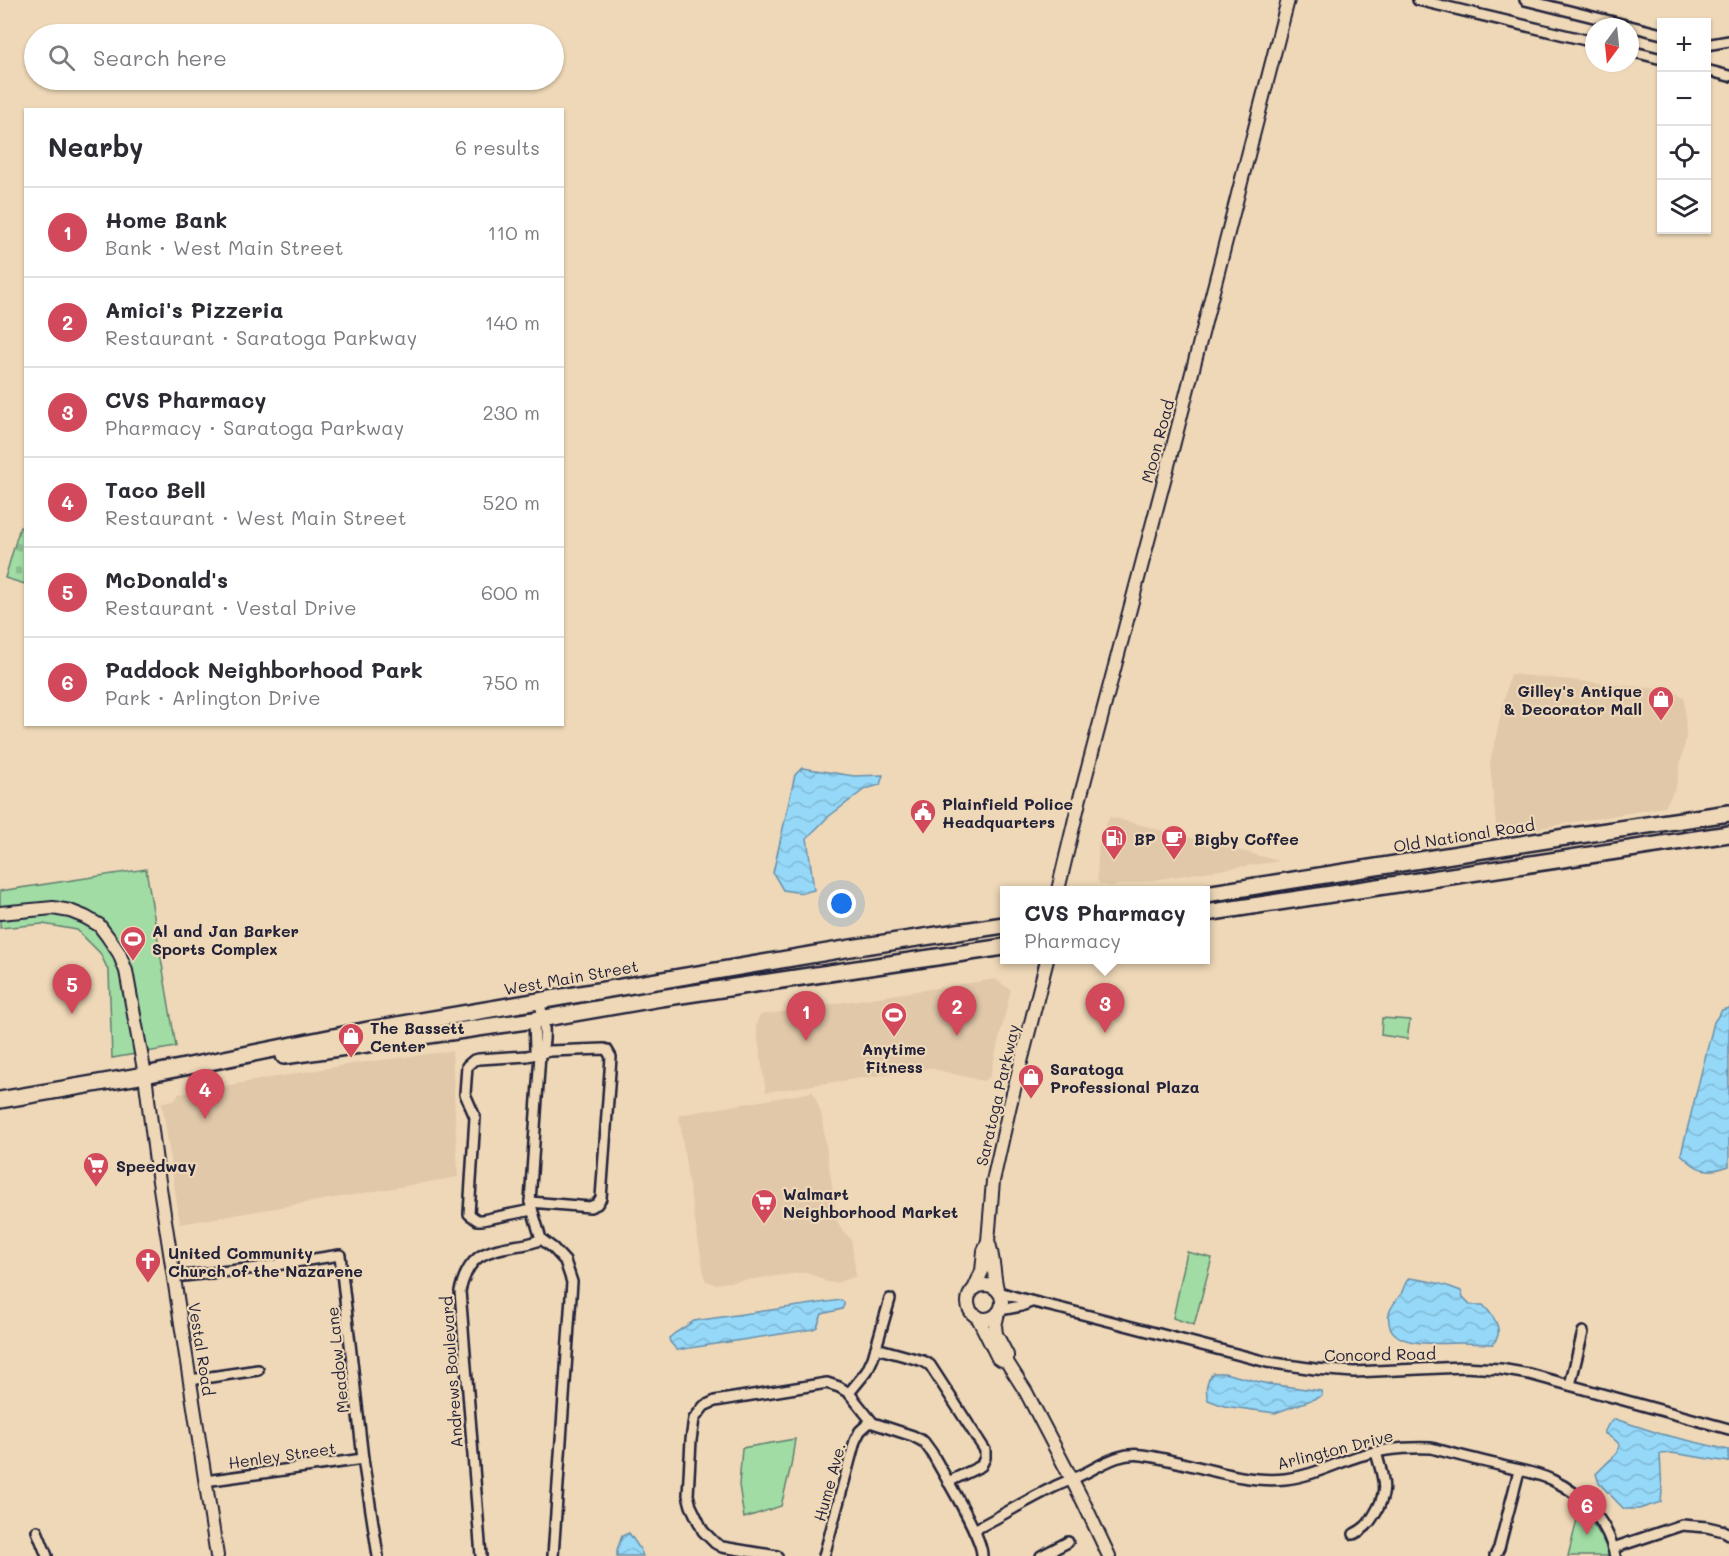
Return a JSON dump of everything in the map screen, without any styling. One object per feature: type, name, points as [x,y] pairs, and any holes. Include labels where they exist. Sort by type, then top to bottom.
[{"type":"main road","name":"Old National Road","points":[[1210,893],[1729,813]]},
{"type":"main road","points":[[1210,912],[1729,834]]},
{"type":"main road","name":"West Main Street","points":[[145,1075],[360,1031],[850,948],[1000,927]]},
{"type":"main road","name":"West Main Street","points":[[0,1100],[145,1075],[539,1019],[1000,947]]},
{"type":"street","name":"Moon Road","points":[[1059,886],[1080,798],[1288,0]]},
{"type":"street","points":[[1418,0],[1585,40]]},
{"type":"street","points":[[1526,0],[1657,33]]},
{"type":"street","points":[[1711,44],[1729,41]]},
{"type":"street","points":[[1639,53],[1657,58]]},
{"type":"street","points":[[1711,71],[1729,76]]},
{"type":"street","name":"Vestal Road","points":[[0,913],[53,908],[70,911],[99,926],[119,954],[126,971],[145,1075],[156,1162],[217,1556]]},
{"type":"street","name":"Saratoga Parkway","points":[[975,1287],[982,1271],[984,1251],[988,1241],[993,1181],[1046,964]]},
{"type":"street","points":[[539,1000],[539,1019],[544,1049],[540,1054],[531,1206],[541,1239],[565,1261],[572,1282],[553,1556]]},
{"type":"street","points":[[604,1049],[611,1057],[601,1198],[597,1204],[590,1207],[531,1206],[477,1220],[469,1214],[475,1118],[467,1102],[465,1085],[467,1066],[474,1060],[540,1054],[550,1051],[604,1049]]},
{"type":"street","name":"Andrews Boulevard","points":[[481,1556],[460,1291],[463,1276],[475,1259],[499,1249],[534,1243],[541,1239]]},
{"type":"street","name":"Saratoga Parkway","points":[[988,1241],[992,1252],[993,1276],[998,1290]]},
{"type":"street","name":"Meadow Lane","points":[[174,1277],[257,1268],[340,1255],[363,1459],[378,1556]]},
{"type":"street","points":[[1007,1362],[998,1358],[968,1304],[969,1296],[975,1287],[986,1284],[998,1290],[1002,1299],[995,1326],[996,1334],[1007,1355],[1007,1362],[1026,1392],[1109,1556]]},
{"type":"street","name":"Concord Road","points":[[998,1290],[1016,1298],[1025,1298],[1031,1302],[1267,1362],[1354,1372],[1463,1367],[1500,1369],[1529,1374],[1729,1429]]},
{"type":"street","points":[[849,1393],[867,1371],[890,1299]]},
{"type":"street","name":"Concord Road","points":[[999,1312],[1031,1302]]},
{"type":"street","points":[[977,1317],[988,1318],[999,1312]]},
{"type":"street","points":[[1570,1385],[1583,1332]]},
{"type":"street","points":[[876,1348],[923,1360],[930,1365],[985,1450],[985,1458],[981,1466],[948,1482]]},
{"type":"street","points":[[190,1380],[258,1370]]},
{"type":"street","points":[[777,1556],[722,1547],[703,1531],[688,1494],[694,1419],[704,1406],[715,1401],[827,1383],[849,1393],[873,1423],[924,1442],[978,1537],[982,1556]]},
{"type":"street","name":"Hume Ave.","points":[[824,1556],[855,1441],[860,1431],[871,1421]]},
{"type":"street","name":"Arlington Drive","points":[[974,1530],[1109,1460],[1131,1455],[1142,1455],[1244,1478],[1270,1480],[1309,1474],[1376,1452],[1401,1448],[1431,1449],[1551,1479],[1574,1492],[1592,1509],[1605,1529],[1614,1552]]},
{"type":"street","points":[[1354,1534],[1365,1529],[1384,1496],[1384,1484],[1376,1452]]},
{"type":"street","name":"Henley Street","points":[[206,1481],[363,1459]]},
{"type":"street","points":[[1495,1556],[1519,1471]]},
{"type":"street","points":[[1614,1552],[1682,1525],[1707,1527],[1729,1534]]},
{"type":"street","points":[[37,1532],[47,1556]]},
{"type":"street","points":[[1041,1556],[1068,1542]]},
{"type":"shaded area","points":[[1510,674],[1671,690],[1684,697],[1686,737],[1676,786],[1665,807],[1497,835],[1490,763]]},
{"type":"shaded area","points":[[1110,817],[1279,861],[1112,886],[1100,884],[1097,879],[1099,838]]},
{"type":"shaded area","points":[[995,979],[1011,990],[990,1076],[983,1081],[929,1068],[766,1092],[756,1026],[761,1015]]},
{"type":"shaded area","points":[[452,1051],[458,1177],[180,1224],[162,1102],[175,1100],[178,1094],[358,1063]]},
{"type":"shaded area","points":[[813,1092],[821,1113],[835,1217],[842,1230],[851,1239],[856,1276],[836,1283],[827,1282],[807,1272],[714,1284],[705,1280],[679,1115]]},
{"type":"green space","points":[[20,527],[24,529],[24,584],[5,578]]},
{"type":"green space","name":"Al and Jan Barker Sports Complex","points":[[146,869],[176,1047],[112,1058],[109,972],[100,953],[77,930],[43,924],[0,928],[0,891]]},
{"type":"green space","points":[[1382,1018],[1410,1020],[1407,1039],[1381,1035]]},
{"type":"green space","points":[[1187,1252],[1212,1258],[1194,1325],[1173,1318]]},
{"type":"green space","points":[[795,1439],[781,1506],[744,1518],[739,1485],[742,1448]]},
{"type":"green space","points":[[1580,1508],[1598,1530],[1609,1556],[1568,1556]]},
{"type":"water","points":[[802,768],[854,776],[883,775],[880,785],[865,789],[828,817],[807,838],[814,890],[802,893],[783,890],[773,873],[795,775]]},
{"type":"water","points":[[1729,1008],[1729,1166],[1708,1170],[1697,1167],[1681,1154],[1714,1022],[1722,1010]]},
{"type":"water","points":[[1409,1278],[1461,1291],[1463,1297],[1471,1305],[1483,1305],[1496,1323],[1497,1339],[1493,1344],[1431,1344],[1408,1341],[1399,1337],[1392,1331],[1389,1315]]},
{"type":"water","points":[[841,1300],[844,1302],[842,1309],[822,1314],[817,1327],[813,1329],[677,1350],[669,1338],[694,1321]]},
{"type":"water","points":[[1213,1373],[1224,1373],[1268,1384],[1321,1391],[1322,1396],[1275,1413],[1224,1406],[1208,1400],[1207,1386]]},
{"type":"water","points":[[1615,1419],[1661,1434],[1729,1450],[1729,1462],[1672,1453],[1660,1454],[1661,1502],[1639,1509],[1624,1509],[1599,1483],[1596,1474],[1617,1453],[1620,1445],[1604,1433]]},
{"type":"water","points":[[629,1533],[643,1556],[617,1556],[622,1536]]},
{"type":"place","name":"Gilley's Antique & Decorator Mall","points":[[1661,722]]},
{"type":"place","name":"Plainfield Police Headquarters","points":[[923,835]]},
{"type":"place","name":"BP","points":[[1114,861]]},
{"type":"place","name":"Bigby Coffee","points":[[1174,861]]},
{"type":"place","name":"Al and Jan Barker Sports Complex","points":[[133,962]]},
{"type":"place","name":"McDonald's","points":[[72,1014]]},
{"type":"place","name":"CVS Pharmacy","points":[[1105,1033]]},
{"type":"place","name":"Amici's Pizzeria","points":[[957,1036]]},
{"type":"place","name":"Anytime Fitness","points":[[894,1038]]},
{"type":"place","name":"Home Bank","points":[[806,1041]]},
{"type":"place","name":"The Bassett Center","points":[[351,1059]]},
{"type":"place","name":"Saratoga Professional Plaza","points":[[1031,1100]]},
{"type":"place","name":"Taco Bell","points":[[205,1119]]},
{"type":"place","name":"Speedway","points":[[96,1188]]},
{"type":"place","name":"Walmart Neighborhood Market","points":[[764,1225]]},
{"type":"place","name":"United Community Church of the Nazarene","points":[[148,1284]]},
{"type":"place","name":"Paddock Neighborhood Park","points":[[1587,1535]]}]
